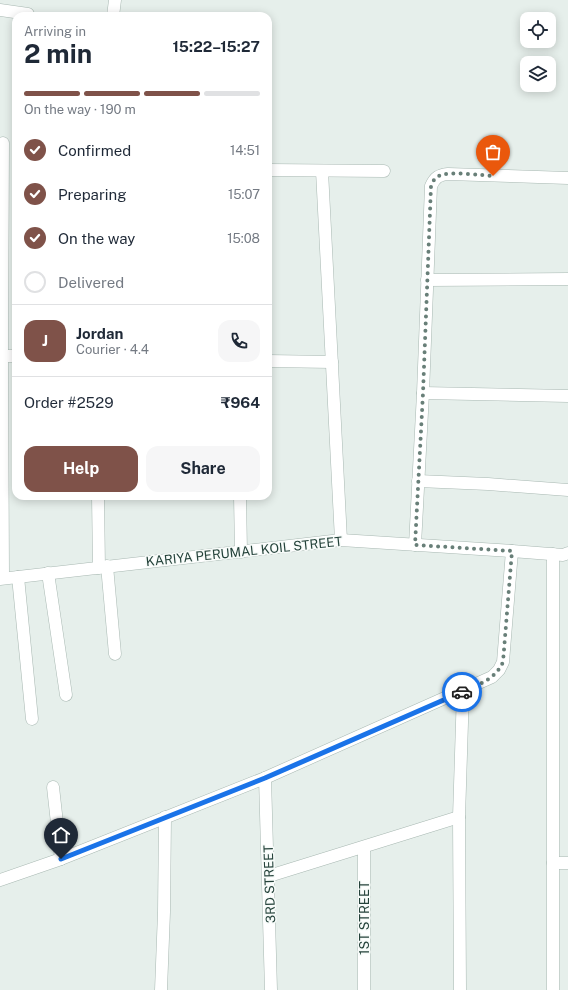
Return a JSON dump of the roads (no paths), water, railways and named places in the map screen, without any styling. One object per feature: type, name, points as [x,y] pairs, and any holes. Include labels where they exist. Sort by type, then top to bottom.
[{"type":"street","points":[[114,12],[115,0]]},
{"type":"street","points":[[0,10],[14,12]]},
{"type":"street","points":[[2,578],[3,143]]},
{"type":"street","points":[[272,170],[384,171]]},
{"type":"street","points":[[322,171],[341,540]]},
{"type":"street","points":[[415,545],[423,393],[431,186],[434,179],[439,175],[448,174],[568,178]]},
{"type":"street","points":[[427,280],[568,279]]},
{"type":"street","points":[[2,356],[12,356]]},
{"type":"street","points":[[272,361],[332,362]]},
{"type":"street","points":[[423,393],[568,396]]},
{"type":"street","points":[[418,481],[568,490]]},
{"type":"street","points":[[98,500],[103,567],[115,654]]},
{"type":"street","points":[[240,500],[241,552]]},
{"type":"street","name":"KARIYA PERUMAL KOIL STREET","points":[[2,578],[341,540],[563,555],[568,553]]},
{"type":"street","points":[[0,880],[61,859],[265,778],[492,677],[499,670],[503,662],[512,551]]},
{"type":"street","points":[[553,554],[554,990]]},
{"type":"street","points":[[48,573],[66,695]]},
{"type":"street","points":[[18,577],[32,719]]},
{"type":"street","points":[[460,990],[459,817],[463,691]]},
{"type":"street","name":"3RD STREET","points":[[265,778],[269,876],[271,990]]},
{"type":"street","points":[[52,787],[61,859]]},
{"type":"street","points":[[161,990],[165,817]]},
{"type":"street","points":[[269,876],[459,817]]},
{"type":"street","name":"1ST STREET","points":[[364,847],[364,990]]},
{"type":"street","points":[[553,863],[568,863]]}]
